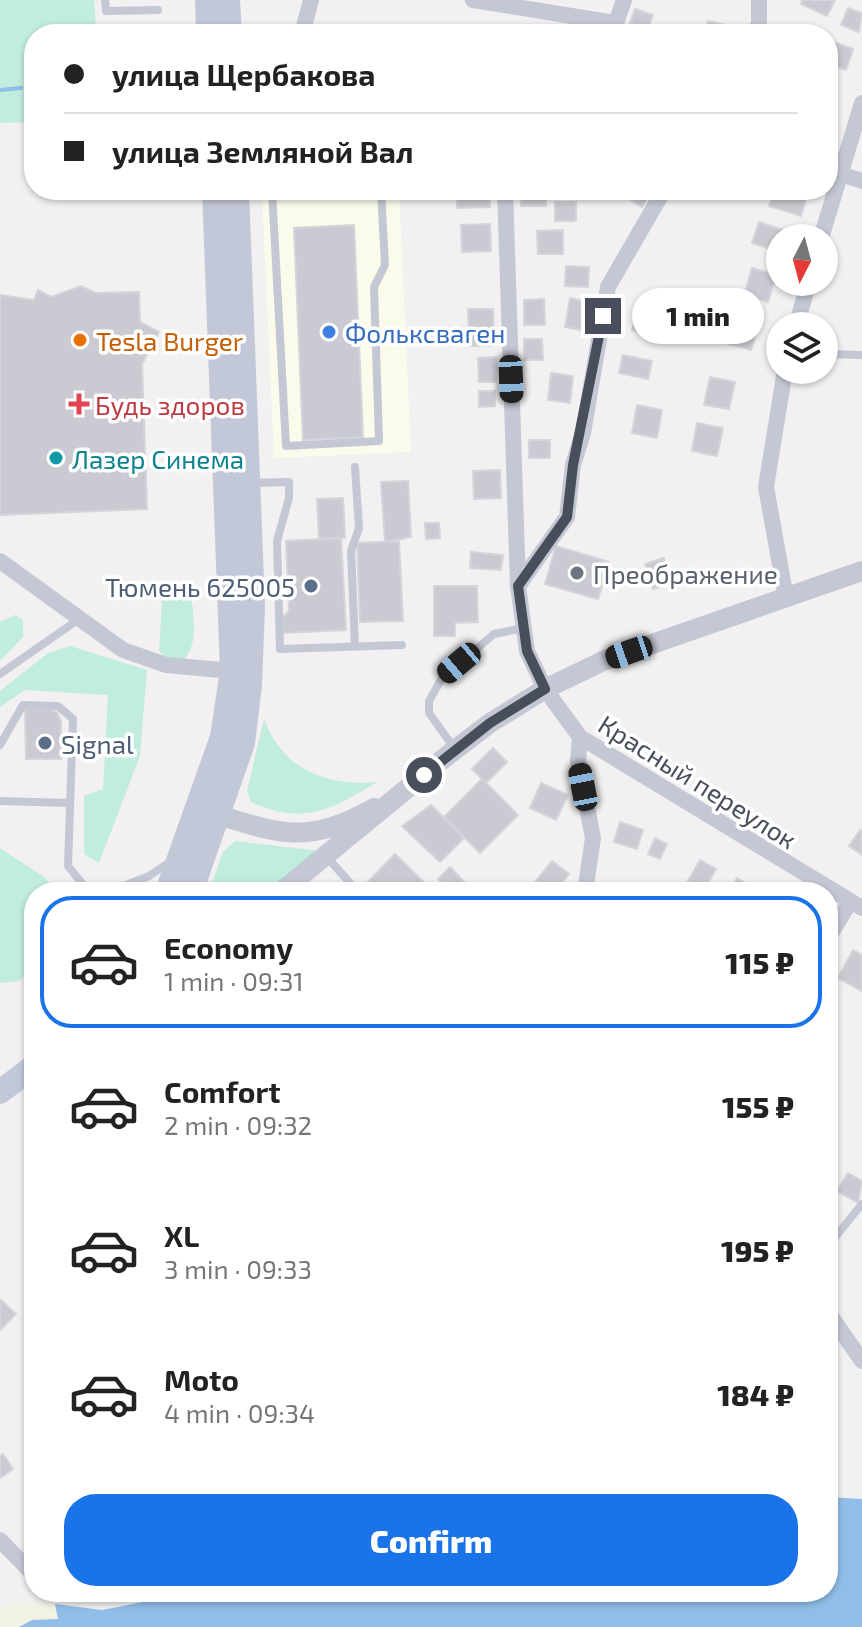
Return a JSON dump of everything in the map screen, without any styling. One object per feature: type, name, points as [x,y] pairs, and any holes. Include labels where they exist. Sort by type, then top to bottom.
[{"type":"main road","points":[[207,0],[208,24]]},
{"type":"main road","points":[[228,0],[229,24]]},
{"type":"main road","points":[[193,882],[232,671],[214,200]]},
{"type":"main road","points":[[171,882],[182,850],[207,811],[243,743],[250,685],[253,607],[237,200]]},
{"type":"main road","points":[[0,1092],[24,1074]]},
{"type":"street","points":[[305,24],[311,0]]},
{"type":"street","points":[[473,0],[594,24]]},
{"type":"street","points":[[615,24],[624,0]]},
{"type":"street","points":[[759,0],[759,24]]},
{"type":"street","points":[[838,181],[854,154],[862,103]]},
{"type":"street","points":[[840,174],[862,181]]},
{"type":"street","name":"Красный переулок","points":[[505,200],[518,586],[527,651],[545,689],[580,737],[818,882]]},
{"type":"street","points":[[518,586],[567,517],[573,465],[583,433],[608,287],[658,200]]},
{"type":"street","points":[[825,224],[832,200]]},
{"type":"street","points":[[783,384],[766,487],[786,598]]},
{"type":"street","points":[[0,561],[123,650],[166,665],[232,671]]},
{"type":"street","points":[[294,882],[456,749],[490,723],[545,689],[603,661],[862,571]]},
{"type":"street","points":[[580,737],[578,761],[593,838],[586,882]]},
{"type":"street","points":[[207,811],[260,828],[309,834],[332,829],[405,790]]},
{"type":"street","name":"Красный переулок","points":[[838,894],[856,905]]},
{"type":"street","points":[[838,926],[856,905]]},
{"type":"street","points":[[838,1326],[862,1361]]},
{"type":"street","points":[[0,1540],[24,1565]]},
{"type":"lane","points":[[105,0],[106,11],[158,10]]},
{"type":"lane","points":[[273,200],[286,446],[379,441],[374,287],[385,265],[382,200]]},
{"type":"lane","points":[[838,354],[862,355]]},
{"type":"lane","points":[[355,467],[359,528],[351,551],[355,646]]},
{"type":"lane","points":[[248,483],[289,482],[289,498],[277,541],[280,649],[402,645]]},
{"type":"lane","points":[[0,674],[80,618]]},
{"type":"lane","points":[[456,749],[429,713],[429,701],[435,690],[442,678],[494,634],[524,628]]},
{"type":"lane","points":[[0,745],[23,705],[58,706],[73,719],[68,866],[81,882]]},
{"type":"lane","points":[[0,801],[70,803]]},
{"type":"lane","points":[[130,882],[166,866],[182,850]]},
{"type":"lane","points":[[326,857],[349,882]]},
{"type":"lane","points":[[838,1234],[862,1204]]},
{"type":"shaded area","points":[[262,200],[399,200],[411,452],[274,458]]},
{"type":"green space","points":[[0,0],[94,0],[96,24],[24,24],[24,122],[0,123]]},
{"type":"green space","points":[[178,582],[190,587],[194,636],[183,661],[169,661],[159,651],[163,583]]},
{"type":"green space","points":[[15,615],[23,620],[23,637],[0,661],[0,622]]},
{"type":"green space","points":[[70,646],[147,670],[140,756],[99,863],[84,854],[84,796],[103,789],[108,695],[25,690],[0,707],[0,691],[48,653]]},
{"type":"green space","points":[[264,719],[282,751],[308,771],[341,781],[377,782],[317,812],[287,813],[251,802],[247,791]]},
{"type":"green space","points":[[235,841],[321,851],[280,882],[212,882],[223,852]]},
{"type":"green space","points":[[0,848],[49,882],[24,882],[24,976],[18,981],[0,983]]},
{"type":"sand","points":[[15,1602],[55,1604],[58,1619],[0,1627],[0,1610]]},
{"type":"water","points":[[838,1498],[862,1499],[862,1627],[19,1627],[32,1620],[58,1619],[55,1604],[102,1610],[143,1602],[838,1602]]},
{"type":"building","points":[[802,0],[835,0],[827,16],[801,4]]},
{"type":"building","points":[[848,8],[862,13],[859,32],[841,25]]},
{"type":"building","points":[[635,9],[653,15],[650,24],[630,23]]},
{"type":"building","points":[[838,43],[853,49],[846,70],[838,67]]},
{"type":"building","points":[[457,200],[490,200],[490,207],[457,208]]},
{"type":"building","points":[[521,200],[546,200],[546,206],[521,206]]},
{"type":"building","points":[[630,200],[646,200],[642,207]]},
{"type":"building","points":[[771,200],[806,200],[801,216],[769,206]]},
{"type":"building","points":[[555,202],[576,202],[576,221],[555,221]]},
{"type":"building","points":[[759,222],[766,224],[766,248],[752,243]]},
{"type":"building","points":[[490,224],[491,251],[462,252],[461,225]]},
{"type":"building","name":"Фольксваген","points":[[354,225],[363,437],[303,440],[294,228]]},
{"type":"building","points":[[563,230],[563,254],[538,254],[537,231]]},
{"type":"building","points":[[566,266],[589,267],[588,287],[565,286]]},
{"type":"building","points":[[752,268],[766,272],[768,302],[744,295]]},
{"type":"building","points":[[81,286],[96,293],[139,292],[140,322],[159,332],[142,364],[147,509],[0,515],[0,295],[34,300],[38,290],[51,297]]},
{"type":"building","points":[[570,298],[596,304],[590,332],[565,327]]},
{"type":"building","points":[[544,299],[545,325],[524,325],[524,300]]},
{"type":"building","points":[[468,309],[493,309],[494,346],[469,346]]},
{"type":"building","points":[[638,311],[663,319],[657,338],[632,330]]},
{"type":"building","points":[[734,316],[759,323],[751,350],[726,343]]},
{"type":"building","points":[[524,339],[542,339],[543,360],[524,360]]},
{"type":"building","points":[[623,355],[652,361],[648,379],[619,373]]},
{"type":"building","points":[[496,357],[496,382],[479,382],[478,358]]},
{"type":"building","points":[[551,373],[573,376],[570,403],[548,400]]},
{"type":"building","points":[[710,377],[735,382],[729,409],[704,405]]},
{"type":"building","points":[[479,391],[495,391],[495,406],[479,407]]},
{"type":"building","points":[[637,405],[662,410],[657,438],[632,433]]},
{"type":"building","points":[[697,423],[723,428],[717,456],[692,451]]},
{"type":"building","points":[[529,440],[550,440],[550,458],[529,458]]},
{"type":"building","points":[[500,470],[501,498],[474,499],[473,471]]},
{"type":"building","points":[[408,481],[411,537],[385,542],[381,482]]},
{"type":"building","points":[[343,498],[345,538],[319,539],[317,499]]},
{"type":"building","points":[[425,523],[439,523],[440,538],[426,539]]},
{"type":"building","points":[[341,538],[346,630],[283,633],[283,617],[289,611],[286,541]]},
{"type":"building","points":[[399,541],[403,621],[360,622],[357,543]]},
{"type":"building","name":"Преображение","points":[[556,546],[609,562],[598,599],[545,584]]},
{"type":"building","points":[[471,552],[503,555],[501,570],[470,568]]},
{"type":"building","points":[[664,558],[672,583],[653,589],[645,564]]},
{"type":"building","points":[[434,586],[477,586],[478,622],[455,623],[455,636],[434,636]]},
{"type":"building","points":[[47,708],[57,712],[61,721],[61,759],[26,759],[25,709]]},
{"type":"building","points":[[493,748],[507,762],[486,783],[472,769]]},
{"type":"building","points":[[482,779],[518,815],[480,853],[444,817]]},
{"type":"building","points":[[541,783],[568,795],[556,820],[530,808]]},
{"type":"building","points":[[431,805],[464,838],[440,862],[402,826]]},
{"type":"building","points":[[620,822],[643,830],[637,849],[614,842]]},
{"type":"building","points":[[862,831],[862,855],[849,846]]},
{"type":"building","points":[[655,838],[667,844],[660,859],[648,854]]},
{"type":"building","points":[[395,854],[424,882],[368,882]]},
{"type":"building","points":[[700,860],[716,869],[709,882],[688,881]]},
{"type":"building","points":[[552,861],[569,874],[563,882],[536,881]]},
{"type":"building","points":[[450,867],[464,882],[441,882],[438,879]]},
{"type":"building","points":[[853,950],[862,955],[862,991],[838,978]]},
{"type":"building","points":[[848,1173],[862,1181],[858,1203],[838,1189]]},
{"type":"building","points":[[0,1301],[16,1314],[0,1330]]},
{"type":"building","points":[[3,1454],[13,1469],[0,1478],[0,1456]]},
{"type":"waterway","points":[[0,90],[21,88]]},
{"type":"place","name":"Фольксваген","points":[[329,332]]},
{"type":"place","name":"Tesla Burger","points":[[80,340]]},
{"type":"place","name":"Будь здоров","points":[[79,404]]},
{"type":"place","name":"Лазер Синема","points":[[56,458]]},
{"type":"place","name":"Преображение","points":[[577,573]]},
{"type":"place","name":"Тюмень 625005","points":[[311,586]]},
{"type":"place","name":"Signal","points":[[45,743]]},
{"type":"route","points":[[424,775],[490,723],[545,689],[527,651],[518,586],[567,517],[573,465],[583,433],[603,316]]}]
